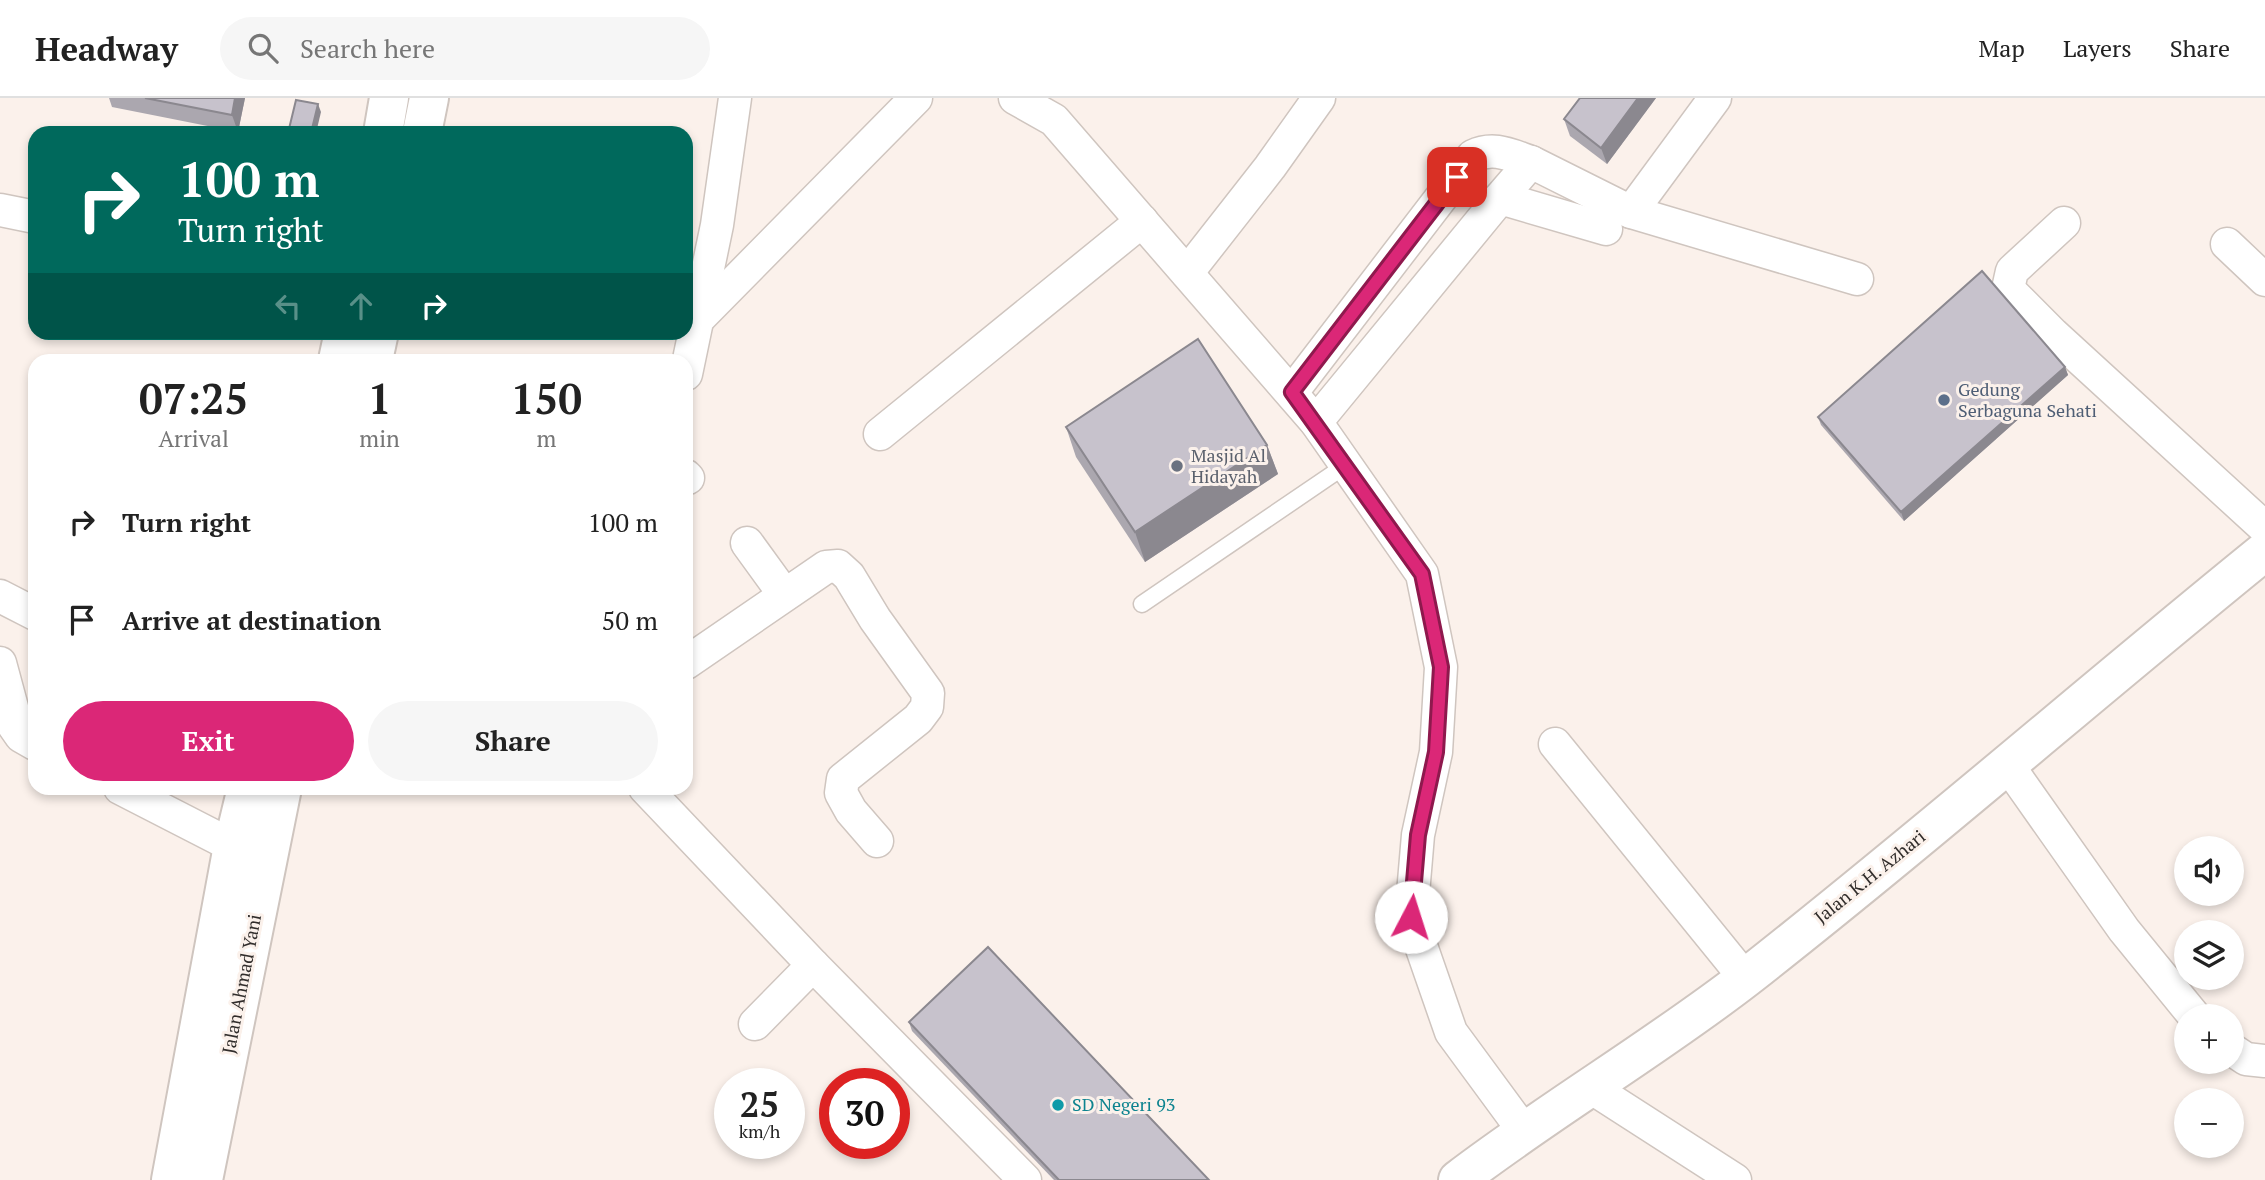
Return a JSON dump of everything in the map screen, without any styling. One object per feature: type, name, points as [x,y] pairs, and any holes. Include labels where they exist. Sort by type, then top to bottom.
[{"type":"main road","points":[[384,126],[389,98]]},
{"type":"main road","points":[[423,126],[429,98]]},
{"type":"main road","name":"Jalan K.H. Azhari","points":[[1458,1180],[1523,1130],[1592,1088],[1745,978],[2265,551]]},
{"type":"main road","name":"Jalan Ahmad Yani","points":[[197,1179],[233,846],[245,795]]},
{"type":"main road","name":"Jalan Ahmad Yani","points":[[197,1179],[280,795]]},
{"type":"street","points":[[691,354],[735,98]]},
{"type":"street","points":[[699,318],[916,98]]},
{"type":"street","points":[[1015,98],[1054,120],[1292,392],[1422,574],[1441,667],[1436,752],[1418,835],[1411,917],[1451,1032],[1523,1130]]},
{"type":"street","points":[[1187,273],[1270,167],[1319,98]]},
{"type":"street","points":[[1618,221],[1715,98]]},
{"type":"street","points":[[1292,392],[1473,156],[1485,150],[1497,150],[1531,162],[1618,221]]},
{"type":"street","points":[[1316,422],[1531,162]]},
{"type":"street","points":[[1500,198],[1618,221],[1857,279]]},
{"type":"street","points":[[0,210],[28,216]]},
{"type":"street","points":[[880,434],[1142,221]]},
{"type":"street","points":[[2064,223],[2012,271],[2008,289],[2053,334],[2265,528]]},
{"type":"street","points":[[2227,244],[2265,280]]},
{"type":"street","points":[[747,543],[784,594]]},
{"type":"street","points":[[693,658],[826,567],[838,566],[849,576],[928,693],[927,707],[918,719],[843,779],[841,793],[851,811],[877,841]]},
{"type":"street","points":[[0,596],[28,610]]},
{"type":"street","points":[[0,663],[14,715],[14,726],[21,736],[28,740]]},
{"type":"street","points":[[1555,744],[1745,978]]},
{"type":"street","points":[[2007,764],[2124,930],[2184,1004]]},
{"type":"street","points":[[134,795],[233,846]]},
{"type":"street","points":[[652,795],[813,965],[1025,1180]]},
{"type":"street","points":[[755,1024],[813,965]]},
{"type":"street","points":[[2244,1058],[2265,1061]]},
{"type":"street","points":[[1592,1088],[1735,1180]]},
{"type":"lane","points":[[1142,604],[1346,465]]},
{"type":"building","points":[[145,98],[235,98],[232,115]]},
{"type":"building","points":[[1580,98],[1638,98],[1601,148],[1564,119]]},
{"type":"building","points":[[296,100],[318,104],[313,126],[290,126]]},
{"type":"building","name":"Gedung Serbaguna Sehati","points":[[1982,271],[2065,367],[1901,512],[1818,417]]},
{"type":"building","name":"Masjid Al Hidayah","points":[[1198,339],[1267,445],[1135,532],[1066,427]]},
{"type":"building","name":"SD Negeri 93","points":[[988,947],[1209,1180],[1059,1180],[909,1022]]},
{"type":"place","name":"Gedung Serbaguna Sehati","points":[[1944,400]]},
{"type":"place","name":"Masjid Al Hidayah","points":[[1177,466]]},
{"type":"place","name":"SD Negeri 93","points":[[1058,1105]]},
{"type":"route","points":[[1411,917],[1418,835],[1436,752],[1441,667],[1422,574],[1292,392],[1457,177]]}]
